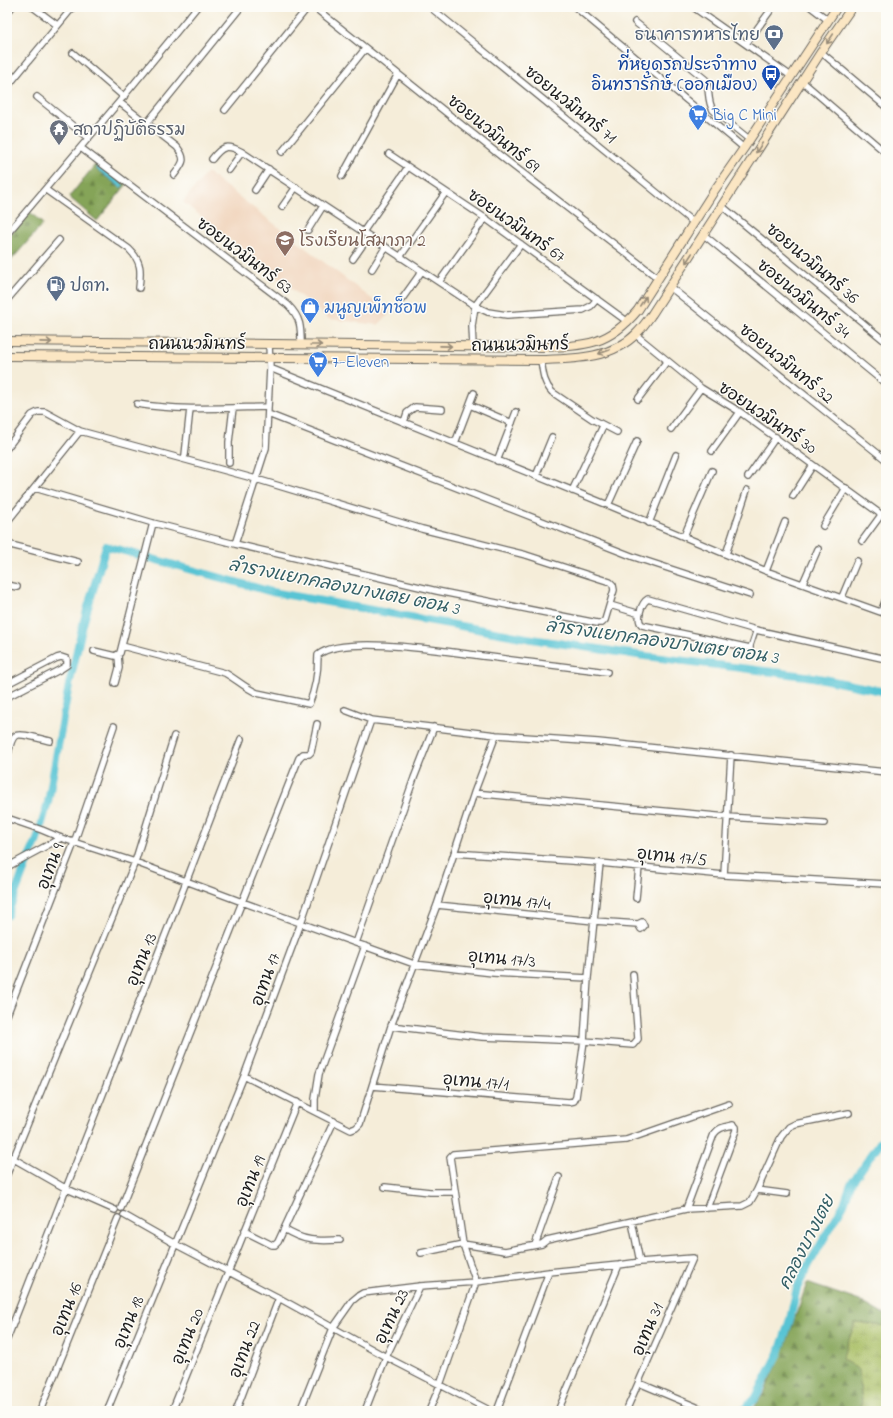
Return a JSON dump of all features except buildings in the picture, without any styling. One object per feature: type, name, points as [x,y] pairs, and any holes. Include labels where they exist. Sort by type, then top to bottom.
[{"type":"main road","name":"ถนนนวมินทร์","points":[[7,341],[543,347],[581,346],[595,342],[618,330],[628,322],[638,310],[837,7]]},
{"type":"main road","name":"ถนนนวมินทร์","points":[[7,356],[541,360],[577,358],[600,354],[613,349],[636,335],[648,319],[704,235],[821,52],[852,7]]},
{"type":"street","points":[[7,13],[12,7]]},
{"type":"street","points":[[33,7],[57,25]]},
{"type":"street","points":[[7,87],[72,7]]},
{"type":"street","points":[[7,234],[124,97],[196,7]]},
{"type":"street","points":[[147,123],[241,7]]},
{"type":"street","points":[[225,110],[308,7]]},
{"type":"street","name":"ซอยนวมินทร์ 69","points":[[314,7],[519,171],[658,278]]},
{"type":"street","name":"ซอยนวมินทร์ 71","points":[[430,7],[694,223]]},
{"type":"street","points":[[575,7],[744,148]]},
{"type":"street","points":[[693,7],[791,76]]},
{"type":"street","points":[[746,44],[773,7]]},
{"type":"street","points":[[811,7],[828,20]]},
{"type":"street","points":[[635,22],[706,80],[709,87],[710,106],[750,140]]},
{"type":"street","points":[[282,152],[365,49]]},
{"type":"street","points":[[73,52],[124,97]]},
{"type":"street","points":[[821,52],[886,107]]},
{"type":"street","points":[[342,176],[398,74]]},
{"type":"street","points":[[803,82],[886,153]]},
{"type":"street","points":[[37,97],[88,138]]},
{"type":"street","points":[[119,102],[177,147],[184,160],[174,175]]},
{"type":"street","points":[[212,159],[220,150],[226,147],[233,147],[269,169],[475,306],[488,312],[507,315],[583,310],[591,306],[597,299]]},
{"type":"street","name":"ซอยนวมินทร์ 63","points":[[81,148],[293,310],[298,319],[301,332],[301,345]]},
{"type":"street","points":[[230,170],[242,152]]},
{"type":"street","name":"ซอยนวมินทร์ 67","points":[[389,154],[485,218],[628,322]]},
{"type":"street","points":[[362,232],[408,167]]},
{"type":"street","points":[[255,190],[269,169]]},
{"type":"street","points":[[282,207],[296,187]]},
{"type":"street","points":[[46,190],[129,249],[140,265],[138,288]]},
{"type":"street","points":[[400,256],[446,192]]},
{"type":"street","points":[[308,230],[324,206]]},
{"type":"street","name":"ซอยนวมินทร์ 36","points":[[722,206],[886,342]]},
{"type":"street","points":[[439,282],[485,218]]},
{"type":"street","name":"ซอยนวมินทร์ 34","points":[[704,235],[886,384]]},
{"type":"street","points":[[353,259],[369,236]]},
{"type":"street","points":[[7,300],[59,240]]},
{"type":"street","points":[[474,346],[472,326],[475,306],[521,244]]},
{"type":"street","points":[[372,269],[386,248]]},
{"type":"street","points":[[402,299],[422,271]]},
{"type":"street","name":"ซอยนวมินทร์ 32","points":[[670,287],[886,460]]},
{"type":"street","name":"ซอยนวมินทร์ 30","points":[[636,335],[701,388],[740,412],[776,437],[883,517]]},
{"type":"street","points":[[235,544],[266,448],[270,368],[269,344]]},
{"type":"street","points":[[541,360],[544,380],[552,392],[603,426],[617,432]]},
{"type":"street","points":[[638,398],[667,361]]},
{"type":"street","points":[[270,368],[684,536],[766,571],[803,583],[883,613],[886,599]]},
{"type":"street","points":[[671,429],[701,388]]},
{"type":"street","points":[[455,443],[474,394]]},
{"type":"street","points":[[137,404],[154,407],[190,409],[268,407]]},
{"type":"street","points":[[470,405],[512,422]]},
{"type":"street","points":[[404,422],[407,413],[415,407],[442,409]]},
{"type":"street","points":[[230,463],[229,442],[233,408]]},
{"type":"street","points":[[185,455],[190,409]]},
{"type":"street","points":[[7,448],[32,415],[38,412],[45,412],[52,414],[80,431],[256,479],[422,529],[526,555],[610,582],[613,585],[614,590],[605,620],[602,623],[598,623],[437,591],[235,544],[153,523],[35,488]]},
{"type":"street","points":[[497,461],[516,412]]},
{"type":"street","points":[[712,451],[740,412]]},
{"type":"street","points":[[268,414],[634,557],[750,595]]},
{"type":"street","points":[[572,491],[603,426]]},
{"type":"street","points":[[7,522],[80,431]]},
{"type":"street","points":[[748,477],[776,437]]},
{"type":"street","points":[[536,476],[552,438]]},
{"type":"street","points":[[608,505],[637,441]]},
{"type":"street","points":[[649,523],[676,455]]},
{"type":"street","points":[[793,496],[813,465]]},
{"type":"street","points":[[684,536],[712,471]]},
{"type":"street","points":[[823,526],[846,488]]},
{"type":"street","points":[[726,554],[747,490]]},
{"type":"street","points":[[862,541],[883,517]]},
{"type":"street","points":[[766,571],[785,522]]},
{"type":"street","points":[[115,683],[119,668],[118,655],[122,646],[153,523]]},
{"type":"street","points":[[7,544],[78,562]]},
{"type":"street","points":[[803,583],[818,549]]},
{"type":"street","points":[[842,597],[857,561]]},
{"type":"street","points":[[7,584],[17,587]]},
{"type":"street","points":[[756,630],[750,648],[642,626],[639,620],[643,604],[648,599],[756,630],[886,659]]},
{"type":"street","points":[[610,605],[640,614]]},
{"type":"street","points":[[122,646],[224,673],[257,693],[309,704],[315,692],[318,655],[322,651],[348,646],[412,647],[607,672]]},
{"type":"street","points":[[94,651],[118,655]]},
{"type":"street","points":[[7,684],[57,658],[64,657],[67,659],[67,665],[61,669],[7,697]]},
{"type":"street","points":[[345,710],[372,720],[434,728],[496,735],[598,742],[886,772]]},
{"type":"street","name":"อุเทน 17","points":[[175,1244],[244,1076],[301,923],[372,720]]},
{"type":"street","points":[[121,1208],[299,758],[303,754],[309,754],[311,752],[317,724]]},
{"type":"street","name":"อุเทน 9","points":[[7,1015],[74,843],[114,726]]},
{"type":"street","points":[[356,943],[414,778],[434,728]]},
{"type":"street","points":[[7,758],[12,740],[15,736],[25,735],[50,741]]},
{"type":"street","points":[[244,1076],[351,1130],[360,1124],[391,1026],[437,905],[474,793],[496,735]]},
{"type":"street","points":[[7,1174],[135,862],[174,736]]},
{"type":"street","name":"อุเทน 13","points":[[7,1339],[241,739]]},
{"type":"street","points":[[724,875],[731,755]]},
{"type":"street","points":[[474,793],[727,817],[824,823]]},
{"type":"street","name":"อุเทน 17/3","points":[[7,818],[74,843],[135,862],[186,882],[414,964],[493,972],[588,978]]},
{"type":"street","points":[[7,867],[61,838]]},
{"type":"street","name":"อุเทน 17/5","points":[[454,853],[600,863],[724,875],[886,884]]},
{"type":"street","points":[[584,1040],[588,978],[600,863]]},
{"type":"street","points":[[636,898],[639,867]]},
{"type":"street","name":"อุเทน 17/4","points":[[437,905],[594,922],[638,924]]},
{"type":"street","points":[[315,1111],[315,1099],[319,1074],[365,946]]},
{"type":"street","points":[[391,1026],[482,1037],[584,1040],[633,1045],[638,1039],[633,974]]},
{"type":"street","name":"อุเทน 17/1","points":[[372,1086],[569,1102],[574,1101],[576,1097],[584,1040]]},
{"type":"street","name":"อุเทน 19","points":[[228,1271],[297,1102]]},
{"type":"street","points":[[429,1411],[476,1282],[463,1244],[450,1157],[453,1154],[626,1140],[729,1104]]},
{"type":"street","points":[[421,1253],[463,1244],[505,1251],[542,1244],[547,1240],[686,1209],[746,1205],[750,1202],[758,1190],[781,1137],[789,1127],[795,1124],[849,1113]]},
{"type":"street","points":[[244,1231],[272,1245],[275,1245],[278,1242],[334,1122]]},
{"type":"street","points":[[686,1209],[714,1134],[717,1129],[733,1125],[736,1127],[736,1130],[707,1208]]},
{"type":"street","points":[[7,1155],[65,1188],[115,1210],[117,1208],[121,1208]]},
{"type":"street","points":[[535,1245],[558,1177]]},
{"type":"street","points":[[385,1187],[430,1192],[455,1192]]},
{"type":"street","points":[[758,1190],[787,1194]]},
{"type":"street","points":[[121,1208],[125,1211],[124,1215]]},
{"type":"street","points":[[115,1210],[115,1214],[118,1218],[124,1215]]},
{"type":"street","points":[[124,1215],[386,1357],[491,1411]]},
{"type":"street","name":"อุเทน 16","points":[[40,1411],[118,1218]]},
{"type":"street","points":[[300,1411],[333,1328],[352,1301],[363,1293],[420,1286],[476,1282],[549,1272],[619,1266],[640,1262],[632,1222]]},
{"type":"street","points":[[284,1229],[297,1237],[307,1240],[340,1240]]},
{"type":"street","name":"อุเทน 18","points":[[107,1411],[175,1244]]},
{"type":"street","name":"อุเทน 31","points":[[626,1411],[693,1258],[640,1262]]},
{"type":"street","points":[[558,1411],[619,1266]]},
{"type":"street","name":"อุเทน 20","points":[[172,1411],[228,1271]]},
{"type":"street","points":[[497,1411],[549,1272]]},
{"type":"street","name":"อุเทน 23","points":[[365,1411],[386,1357],[420,1286]]},
{"type":"street","name":"อุเทน 22","points":[[236,1411],[279,1298]]},
{"type":"street","points":[[638,1383],[706,1411]]},
{"type":"shaded area","name":"โรงเรียนโสมาภา 2","points":[[207,172],[390,313],[378,325],[329,319],[183,202]]},
{"type":"green space","points":[[98,161],[127,184],[97,221],[69,197]]},
{"type":"green space","points":[[30,212],[43,224],[7,265],[7,238]]},
{"type":"green space","points":[[807,1283],[860,1301],[886,1316],[886,1326],[855,1323],[842,1359],[859,1369],[862,1404],[860,1411],[752,1411],[765,1391],[786,1344]]},
{"type":"green space","points":[[855,1323],[886,1326],[886,1411],[860,1411],[862,1404],[859,1370],[842,1359]]},
{"type":"water","points":[[99,165],[124,185],[121,188],[96,169]]},
{"type":"waterway","name":"ลำรางแยกคลองบางเตย ตอน 3","points":[[7,915],[37,840],[48,802],[69,685],[83,624],[106,546],[272,592],[538,640],[645,656],[813,677],[886,692]]},
{"type":"waterway","name":"คลองบางเตย","points":[[742,1411],[755,1399],[779,1353],[790,1319],[797,1288],[807,1268],[844,1204],[851,1184],[886,1134]]},
{"type":"place","name":"ธนาคารทหารไทย","points":[[774,51]]},
{"type":"place","name":"ที่หยุดรถประจำทาง อินทรารักษ์ (ออกเมือง)","points":[[771,91]]},
{"type":"place","name":"Big C Mini","points":[[698,131]]},
{"type":"place","name":"สถาปฏิบัติธรรม","points":[[59,146]]},
{"type":"place","name":"โรงเรียนโสมาภา 2","points":[[285,257]]},
{"type":"place","name":"ปตท.","points":[[56,302]]},
{"type":"place","name":"มนูญเพ็ทช็อพ","points":[[310,324]]},
{"type":"place","name":"7-Eleven","points":[[318,378]]}]
